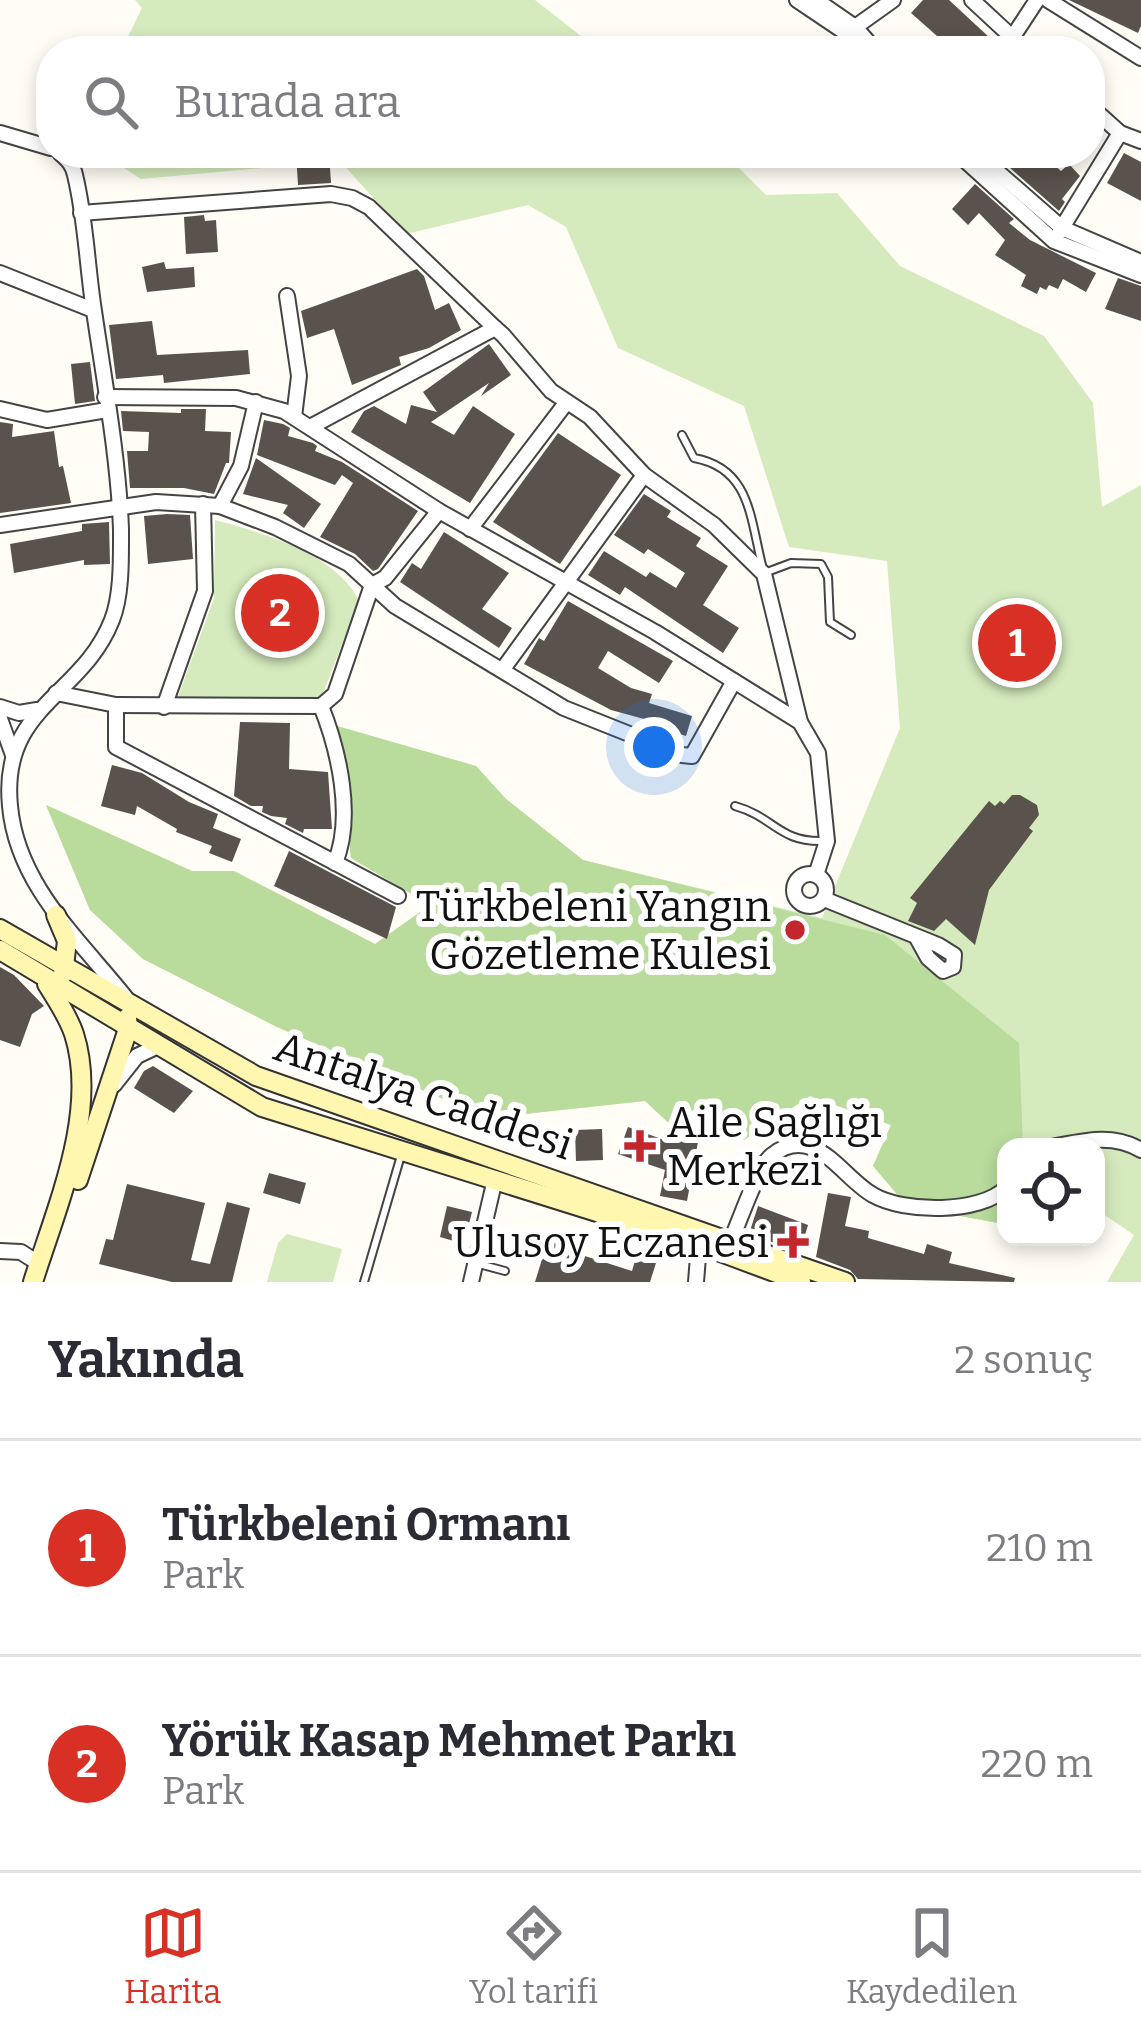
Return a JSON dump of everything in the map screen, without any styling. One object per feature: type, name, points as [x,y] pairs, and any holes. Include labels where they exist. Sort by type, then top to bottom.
[{"type":"main road","points":[[39,1276],[79,1130],[81,1065],[64,990],[67,941],[56,915]]},
{"type":"main road","name":"Antalya Caddesi","points":[[0,929],[256,1076],[845,1282]]},
{"type":"main road","name":"Antalya Caddesi","points":[[0,950],[262,1107],[403,1148],[801,1282]]},
{"type":"main road","points":[[42,975],[68,1018]]},
{"type":"main road","points":[[39,1276],[128,1029],[126,998]]},
{"type":"street","points":[[797,0],[854,36]]},
{"type":"street","points":[[815,0],[858,36]]},
{"type":"street","points":[[851,30],[893,0]]},
{"type":"street","points":[[972,0],[1010,36]]},
{"type":"street","points":[[1013,36],[1037,0]]},
{"type":"street","points":[[1048,0],[1140,54]]},
{"type":"street","points":[[1105,120],[1120,133],[1141,141]]},
{"type":"street","points":[[0,133],[36,144]]},
{"type":"street","points":[[1105,157],[1120,133]]},
{"type":"street","points":[[8,755],[37,710],[79,672],[112,621],[119,572],[119,506],[72,168]]},
{"type":"street","points":[[976,168],[1058,234],[1141,275]]},
{"type":"street","points":[[991,168],[1058,234],[1141,262]]},
{"type":"street","points":[[1058,234],[1099,168]]},
{"type":"street","points":[[81,213],[332,194],[368,207],[495,328],[566,404],[606,432],[644,475],[714,525],[764,574],[800,722],[818,753],[826,841],[816,875]]},
{"type":"street","points":[[0,273],[93,310]]},
{"type":"street","points":[[287,296],[299,376],[294,417]]},
{"type":"street","points":[[312,426],[495,328]]},
{"type":"street","points":[[0,409],[47,420],[106,404],[208,397],[256,403],[294,417],[440,511],[800,722]]},
{"type":"street","points":[[220,506],[241,466],[256,403]]},
{"type":"street","points":[[470,529],[566,404]]},
{"type":"street","points":[[503,669],[644,475]]},
{"type":"street","points":[[0,526],[172,501],[220,506],[349,564],[395,606],[564,708],[692,756],[734,681]]},
{"type":"street","points":[[164,707],[205,591],[203,504]]},
{"type":"street","points":[[56,693],[116,706],[321,706],[335,694],[372,586],[385,578],[440,511]]},
{"type":"street","points":[[116,706],[116,747],[398,896]]},
{"type":"street","points":[[321,706],[332,737],[344,818],[343,843],[335,863]]},
{"type":"street","points":[[0,707],[19,713],[37,710]]},
{"type":"street","points":[[0,718],[8,755],[14,840],[56,915],[126,998]]},
{"type":"street","points":[[816,875],[826,888],[824,899]]},
{"type":"street","points":[[816,875],[800,878],[794,887],[796,898],[810,906],[824,899],[917,938]]},
{"type":"street","points":[[105,1100],[126,1066],[158,1046]]},
{"type":"street","points":[[1105,1139],[1124,1140],[1141,1150]]},
{"type":"street","points":[[731,1240],[769,1158],[791,1147],[810,1146],[826,1154],[870,1194],[890,1201],[952,1208],[988,1202],[997,1195]]},
{"type":"street","points":[[471,1282],[495,1179]]},
{"type":"street","points":[[696,1282],[698,1244]]},
{"type":"street","points":[[0,1251],[22,1252],[39,1276]]},
{"type":"lane","points":[[682,434],[694,458],[714,461],[735,478],[745,495],[764,574],[791,562],[821,564],[828,577],[830,622],[850,635]]},
{"type":"lane","points":[[735,806],[767,818],[790,838],[826,841]]},
{"type":"lane","points":[[364,1282],[403,1148]]},
{"type":"lane","points":[[476,1263],[505,1271]]},
{"type":"green space","points":[[135,0],[535,0],[581,36],[128,36],[142,8]]},
{"type":"green space","points":[[124,168],[263,168],[141,179]]},
{"type":"green space","points":[[346,168],[739,168],[766,195],[837,193],[900,266],[1044,336],[1093,403],[1102,507],[1141,485],[1141,1282],[1107,1282],[1134,1235],[1105,1215],[1105,1138],[997,1138],[997,1223],[907,1206],[873,1166],[891,1125],[810,1096],[744,1140],[686,1139],[645,1101],[487,1118],[277,1027],[143,959],[90,910],[46,805],[192,871],[234,871],[375,944],[430,905],[351,858],[337,726],[476,766],[506,799],[583,860],[822,918],[900,728],[887,561],[789,547],[744,406],[618,348],[566,227],[528,205],[406,234]]},
{"type":"green space","points":[[215,520],[316,558],[349,585],[359,601],[320,701],[178,697],[214,598]]},
{"type":"green space","points":[[337,726],[476,766],[506,799],[583,860],[885,935],[1019,1043],[1023,1138],[997,1138],[997,1223],[907,1206],[873,1166],[891,1125],[810,1096],[744,1140],[686,1139],[645,1101],[487,1118],[277,1027],[143,959],[90,910],[46,805],[192,871],[234,871],[375,944],[430,905],[351,858]]},
{"type":"green space","points":[[287,1234],[342,1249],[333,1282],[267,1282],[278,1243]]},
{"type":"building","points":[[923,0],[949,0],[988,36],[937,36],[911,13]]},
{"type":"building","points":[[1069,0],[1141,0],[1141,26],[1138,33]]},
{"type":"building","points":[[1124,153],[1141,162],[1141,201],[1107,183]]},
{"type":"building","points":[[297,168],[330,168],[331,183],[298,185]]},
{"type":"building","points":[[1010,168],[1073,168],[1080,176],[1062,199],[1065,202],[1059,211]]},
{"type":"building","points":[[975,184],[1030,240],[1096,273],[1086,292],[1063,279],[1058,289],[1040,287],[1037,294],[1021,286],[1026,275],[995,255],[1005,240],[979,213],[968,225],[952,209]]},
{"type":"building","points":[[204,215],[205,221],[216,220],[218,252],[186,254],[184,217]]},
{"type":"building","points":[[164,262],[166,269],[194,267],[195,287],[147,292],[142,267]]},
{"type":"building","points":[[417,269],[435,310],[449,303],[461,330],[429,348],[399,357],[401,365],[352,385],[334,329],[307,338],[301,311]]},
{"type":"building","points":[[1118,278],[1141,286],[1141,321],[1105,309]]},
{"type":"building","points":[[152,321],[157,355],[248,350],[250,374],[164,383],[163,375],[116,379],[109,325]]},
{"type":"building","points":[[489,344],[511,375],[481,396],[489,383],[431,422],[454,435],[473,406],[515,434],[470,503],[351,432],[364,411],[374,406],[406,424],[411,405],[437,412],[423,392]]},
{"type":"building","points":[[90,362],[95,401],[75,404],[71,364]]},
{"type":"building","points":[[181,409],[206,409],[205,431],[231,432],[229,463],[214,494],[184,488],[130,488],[127,451],[148,451],[149,432],[123,431],[121,411],[181,413]]},
{"type":"building","points":[[264,420],[290,428],[288,436],[313,443],[315,451],[342,462],[418,511],[378,569],[373,571],[355,554],[320,537],[353,483],[342,475],[335,485],[257,455]]},
{"type":"building","points":[[0,422],[13,424],[12,437],[54,431],[71,503],[0,513]]},
{"type":"building","points":[[558,433],[621,475],[560,564],[493,522]]},
{"type":"building","points":[[256,458],[321,504],[304,528],[283,513],[288,505],[243,494]]},
{"type":"building","points":[[644,494],[671,511],[667,517],[701,538],[696,546],[728,566],[703,605],[739,628],[723,653],[625,587],[620,595],[588,575],[604,551],[646,577],[650,572],[676,588],[685,573],[648,549],[644,554],[614,535]]},
{"type":"building","points":[[190,515],[193,559],[148,564],[144,516]]},
{"type":"building","points":[[109,522],[110,564],[84,565],[84,560],[14,573],[10,544],[82,531],[82,524]]},
{"type":"building","points":[[444,532],[509,573],[482,609],[512,628],[499,648],[400,582],[412,563],[421,569]]},
{"type":"building","points":[[568,601],[673,661],[659,683],[608,651],[598,668],[631,688],[652,694],[649,703],[692,716],[686,736],[611,710],[524,664]]},
{"type":"building","points":[[240,722],[290,723],[289,769],[328,772],[332,829],[304,829],[303,833],[285,824],[287,818],[271,816],[262,812],[263,806],[251,806],[234,796]]},
{"type":"building","points":[[112,765],[142,773],[218,814],[213,828],[241,839],[232,862],[209,853],[212,846],[176,832],[137,806],[135,815],[101,806]]},
{"type":"building","points":[[1012,795],[1037,805],[1039,815],[1029,828],[1033,831],[989,890],[975,945],[946,919],[934,931],[908,921],[917,903],[910,898],[989,801],[995,806],[1000,801],[1004,804]]},
{"type":"building","points":[[289,851],[396,907],[387,939],[274,886]]},
{"type":"building","points":[[0,967],[44,1006],[32,1014],[20,1047],[0,1040]]},
{"type":"building","points":[[153,1066],[193,1091],[174,1113],[134,1088]]},
{"type":"building","points":[[628,1127],[670,1142],[670,1137],[698,1142],[687,1201],[660,1196],[665,1170],[618,1154]]},
{"type":"building","points":[[602,1129],[603,1160],[576,1161],[575,1130]]},
{"type":"building","points":[[269,1173],[306,1183],[300,1204],[263,1193]]},
{"type":"building","points":[[127,1184],[205,1203],[191,1260],[210,1264],[227,1202],[250,1208],[232,1282],[172,1282],[99,1264],[106,1239],[113,1240]]},
{"type":"building","points":[[828,1193],[851,1197],[845,1226],[869,1231],[868,1238],[924,1254],[927,1244],[952,1252],[949,1263],[1015,1278],[1014,1282],[858,1279],[850,1270],[816,1257]]},
{"type":"building","points":[[447,1206],[472,1212],[464,1244],[440,1237]]},
{"type":"building","points":[[758,1206],[808,1225],[800,1252],[749,1234]]},
{"type":"building","points":[[551,1230],[571,1236],[566,1250],[632,1271],[636,1257],[656,1263],[650,1282],[535,1282]]},
{"type":"place","name":"Yörük Kasap Mehmet Parkı","points":[[280,613]]},
{"type":"place","name":"Türkbeleni Ormanı","points":[[1017,643]]},
{"type":"place","name":"Türkbeleni Yangın Gözetleme Kulesi","points":[[795,930]]},
{"type":"place","name":"Aile Sağlığı Merkezi","points":[[640,1146]]},
{"type":"place","name":"Ulusoy Eczanesi","points":[[793,1242]]}]
